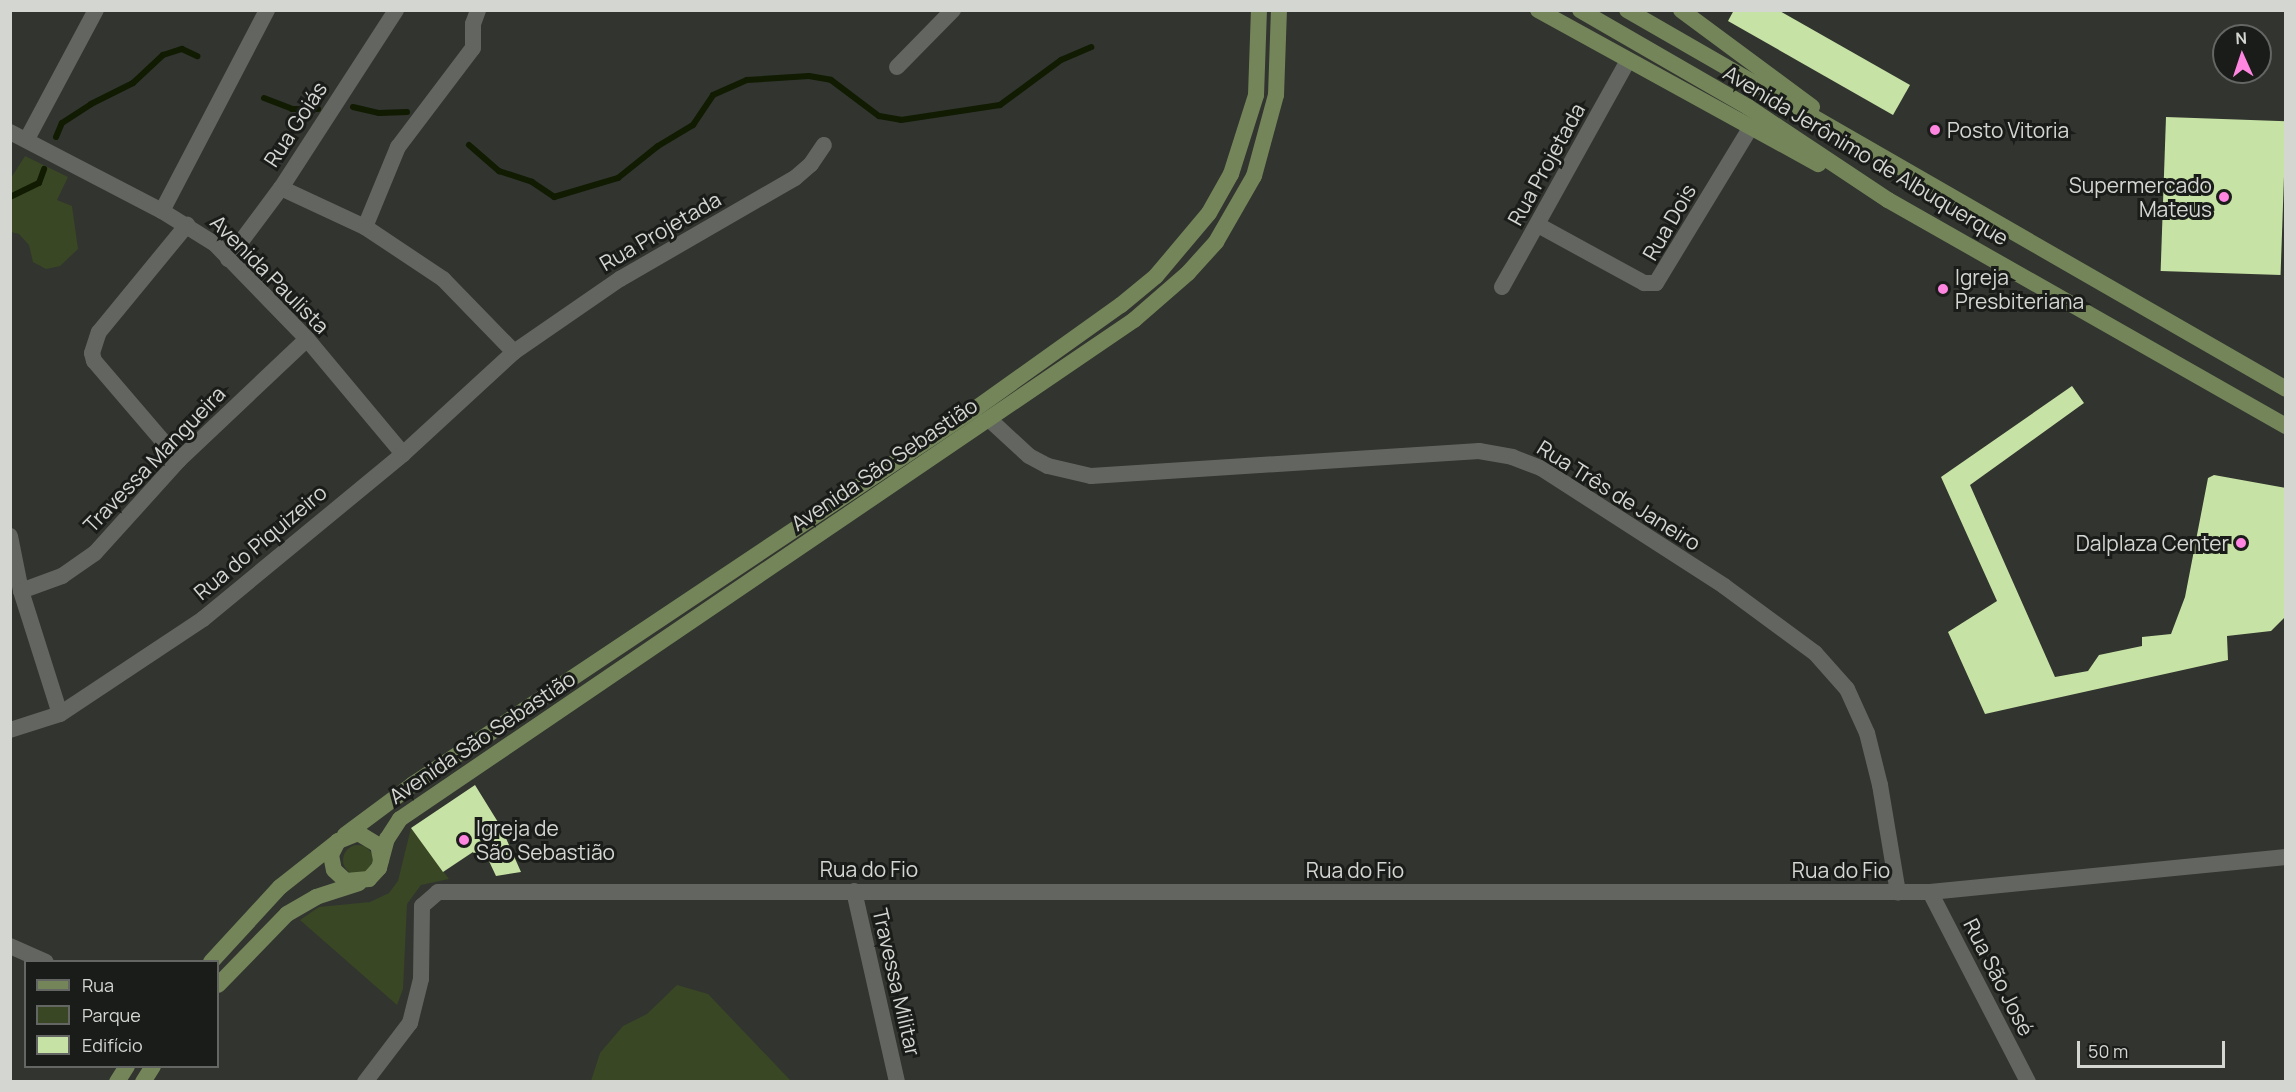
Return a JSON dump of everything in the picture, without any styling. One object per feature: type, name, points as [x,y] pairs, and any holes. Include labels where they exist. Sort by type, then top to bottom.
[{"type":"main road","name":"Avenida São Sebastião","points":[[213,960],[280,887],[412,785],[975,409],[1156,276],[1203,221],[1231,174],[1256,95],[1258,10]]},
{"type":"main road","name":"Avenida São Sebastião","points":[[381,860],[391,831],[408,813],[990,420],[1134,320],[1188,273],[1215,242],[1254,176],[1268,135],[1279,65],[1279,10]]},
{"type":"main road","points":[[1538,10],[1749,130],[1888,200]]},
{"type":"main road","name":"Avenida Jerônimo de Albuquerque","points":[[1580,10],[1748,107],[1888,200],[2286,426]]},
{"type":"main road","name":"Avenida Jerônimo de Albuquerque","points":[[1627,10],[2286,389]]},
{"type":"main road","points":[[1681,10],[1863,145]]},
{"type":"main road","points":[[219,984],[287,914],[316,897],[362,882],[375,874],[381,860],[378,845],[366,835],[340,839],[331,855],[334,870],[346,881],[362,882]]},
{"type":"main road","points":[[117,1082],[126,1068]]},
{"type":"main road","points":[[143,1082],[152,1068]]},
{"type":"street","points":[[27,139],[96,10]]},
{"type":"street","points":[[162,211],[267,10]]},
{"type":"street","name":"Rua Goiás","points":[[228,259],[281,188],[396,10]]},
{"type":"street","points":[[365,228],[398,147],[473,48],[473,24],[478,10]]},
{"type":"street","points":[[897,67],[953,10]]},
{"type":"street","name":"Rua Projetada","points":[[1502,287],[1627,62]]},
{"type":"street","name":"Rua Dois","points":[[1538,225],[1644,283],[1656,283],[1749,130]]},
{"type":"street","name":"Avenida Paulista","points":[[10,132],[162,211],[215,244],[307,339],[403,454]]},
{"type":"street","name":"Rua Projetada","points":[[514,352],[620,279],[795,178],[811,164],[824,145]]},
{"type":"street","points":[[281,188],[365,228],[443,279],[514,352]]},
{"type":"street","points":[[180,460],[94,361],[92,353],[99,332],[187,225]]},
{"type":"street","name":"Travessa Mangueira","points":[[21,591],[62,576],[95,553],[180,460],[307,339]]},
{"type":"street","name":"Rua do Piquizeiro","points":[[10,730],[60,714],[203,619],[403,454],[514,352]]},
{"type":"street","name":"Rua Três de Janeiro","points":[[990,420],[1029,456],[1057,469],[1091,476],[1479,451],[1512,457],[1541,468],[1733,593],[1815,652],[1847,689],[1867,733],[1880,785],[1898,893]]},
{"type":"street","points":[[10,536],[21,591],[60,714]]},
{"type":"street","name":"Rua do Fio","points":[[365,1082],[410,1023],[419,1000],[420,914],[425,900],[438,892],[1898,893],[1930,892],[2286,857]]},
{"type":"street","name":"Travessa Militar","points":[[854,891],[897,1082]]},
{"type":"street","name":"Rua São José","points":[[1930,892],[2028,1082]]},
{"type":"street","points":[[10,946],[42,960]]},
{"type":"green space","points":[[25,156],[68,177],[57,200],[72,206],[78,249],[60,266],[46,269],[33,262],[29,245],[19,234],[11,232],[11,178]]},
{"type":"green space","points":[[411,828],[449,879],[421,885],[407,904],[403,989],[397,1005],[300,920],[319,907],[370,902],[389,893],[398,881]]},
{"type":"green space","points":[[358,845],[364,846],[372,854],[372,866],[364,874],[358,875],[352,874],[344,866],[343,860],[344,854],[352,846]]},
{"type":"green space","points":[[677,985],[708,994],[791,1081],[591,1081],[600,1053],[623,1026],[647,1014]]},
{"type":"building","points":[[1734,10],[1778,10],[1910,85],[1893,115],[1728,21]]},
{"type":"building","name":"Supermercado Mateus","points":[[2166,117],[2286,121],[2281,275],[2161,271]]},
{"type":"building","name":"Dalplaza Center","points":[[2072,386],[2084,403],[1970,485],[2055,677],[2088,671],[2099,655],[2142,646],[2142,637],[2171,634],[2185,597],[2208,478],[2214,475],[2286,488],[2286,616],[2271,631],[2227,636],[2228,660],[1985,714],[1948,632],[1997,601],[1941,477]]},
{"type":"building","name":"Igreja de São Sebastião","points":[[475,785],[501,827],[521,872],[496,876],[487,857],[478,860],[473,852],[443,872],[411,828]]},
{"type":"waterway","points":[[469,145],[499,171],[532,182],[554,197],[618,178],[658,146],[693,125],[713,95],[747,80],[809,76],[831,80],[879,116],[901,120],[1000,105],[1061,60],[1091,47]]},
{"type":"waterway","points":[[56,137],[62,123],[91,104],[133,83],[163,55],[182,49],[197,56]]},
{"type":"waterway","points":[[264,98],[292,109],[318,109]]},
{"type":"waterway","points":[[353,107],[379,113],[407,112]]},
{"type":"waterway","points":[[10,197],[39,183],[44,169]]},
{"type":"place","name":"Posto Vitoria","points":[[1935,130]]},
{"type":"place","name":"Supermercado Mateus","points":[[2224,197]]},
{"type":"place","name":"Igreja Presbiteriana","points":[[1943,289]]},
{"type":"place","name":"Dalplaza Center","points":[[2241,543]]},
{"type":"place","name":"Igreja de São Sebastião","points":[[464,840]]}]
